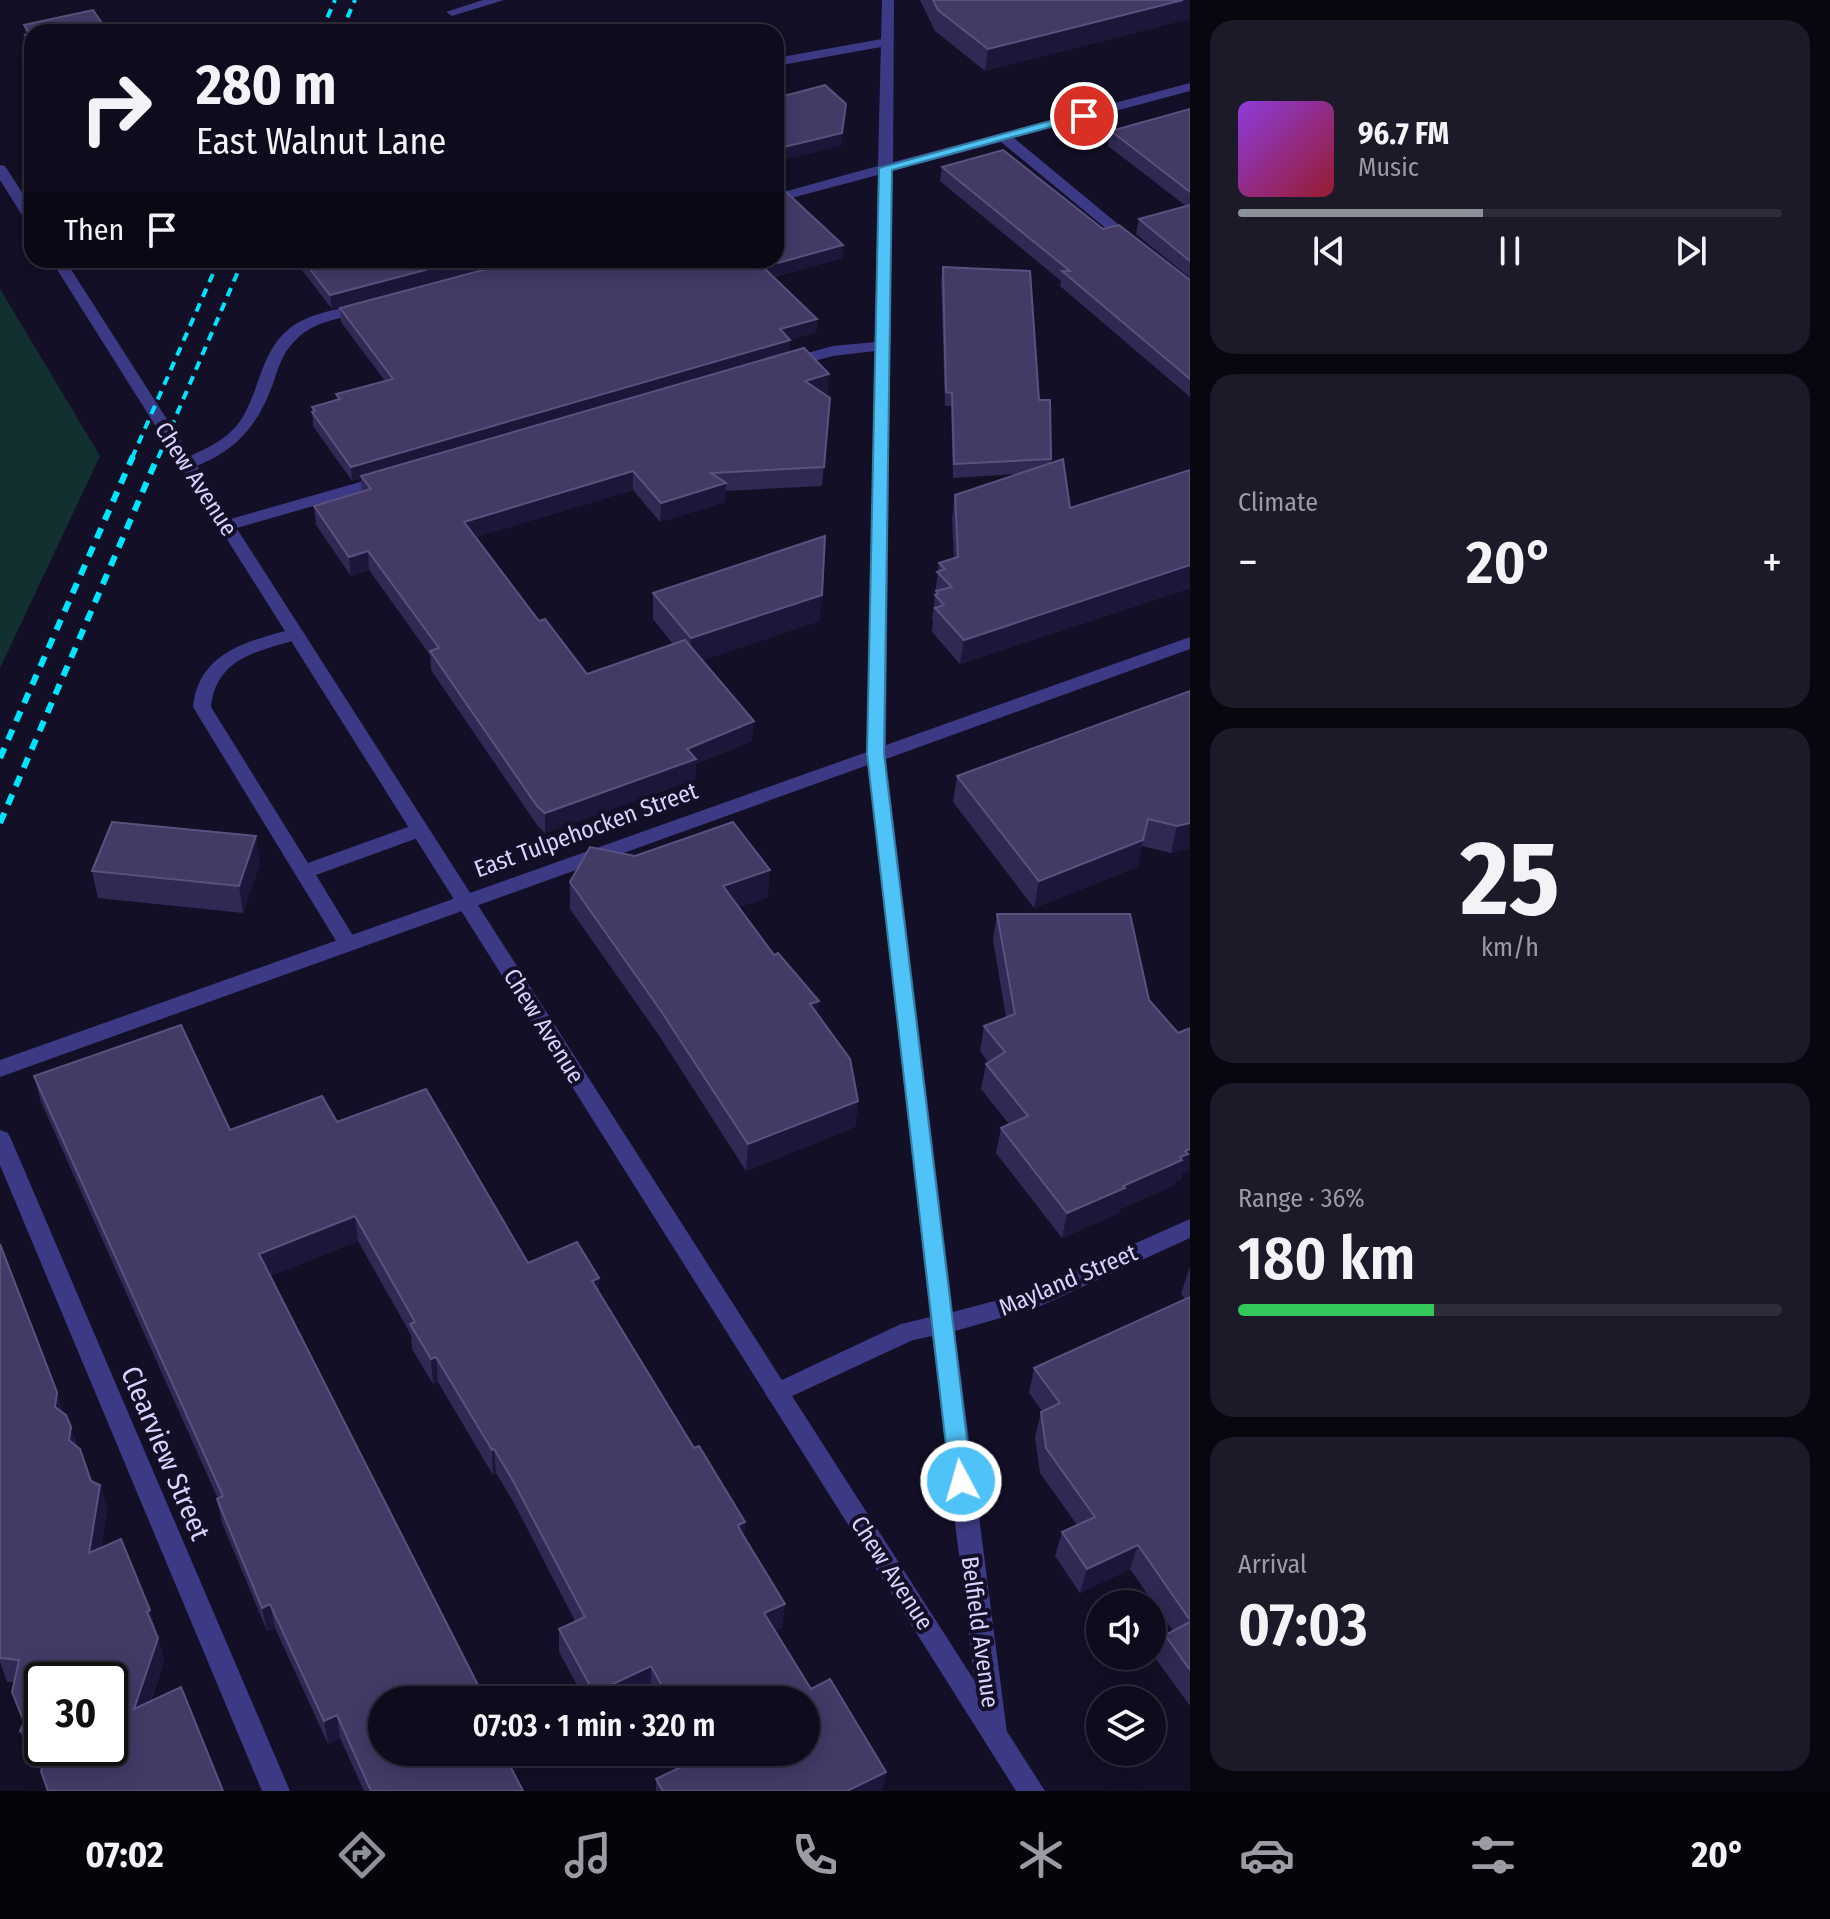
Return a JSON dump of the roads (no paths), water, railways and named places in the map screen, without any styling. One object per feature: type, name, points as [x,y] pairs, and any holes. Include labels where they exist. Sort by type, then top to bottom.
[{"type":"street","points":[[452,12],[498,0]]},
{"type":"street","name":"Belfield Avenue","points":[[888,0],[876,754],[968,1544],[994,1733]]},
{"type":"street","points":[[784,61],[887,42]]},
{"type":"street","points":[[784,196],[1190,87]]},
{"type":"street","points":[[1004,137],[1141,250]]},
{"type":"street","points":[[0,169],[24,207]]},
{"type":"street","name":"Chew Avenue","points":[[63,268],[1031,1791]]},
{"type":"street","points":[[187,464],[218,450],[246,424],[281,348],[296,330],[319,320],[379,304]]},
{"type":"street","points":[[769,368],[833,351],[881,346]]},
{"type":"street","points":[[226,526],[405,474]]},
{"type":"street","points":[[296,634],[225,661],[209,675],[201,689],[202,707],[348,944]]},
{"type":"street","name":"East Tulpehocken Street","points":[[0,1069],[1190,643]]},
{"type":"street","points":[[303,872],[419,830]]},
{"type":"street","name":"Clearview Street","points":[[0,1139],[276,1791]]},
{"type":"street","name":"Mayland Street","points":[[777,1393],[909,1331],[992,1313],[1028,1301],[1190,1228]]},
{"type":"railway","points":[[324,24],[335,0]]},
{"type":"railway","points":[[344,24],[355,0]]},
{"type":"railway","points":[[132,458],[215,268]]},
{"type":"railway","points":[[158,458],[240,268]]},
{"type":"railway","points":[[0,758],[133,456]]},
{"type":"railway","points":[[0,823],[158,456]]}]
